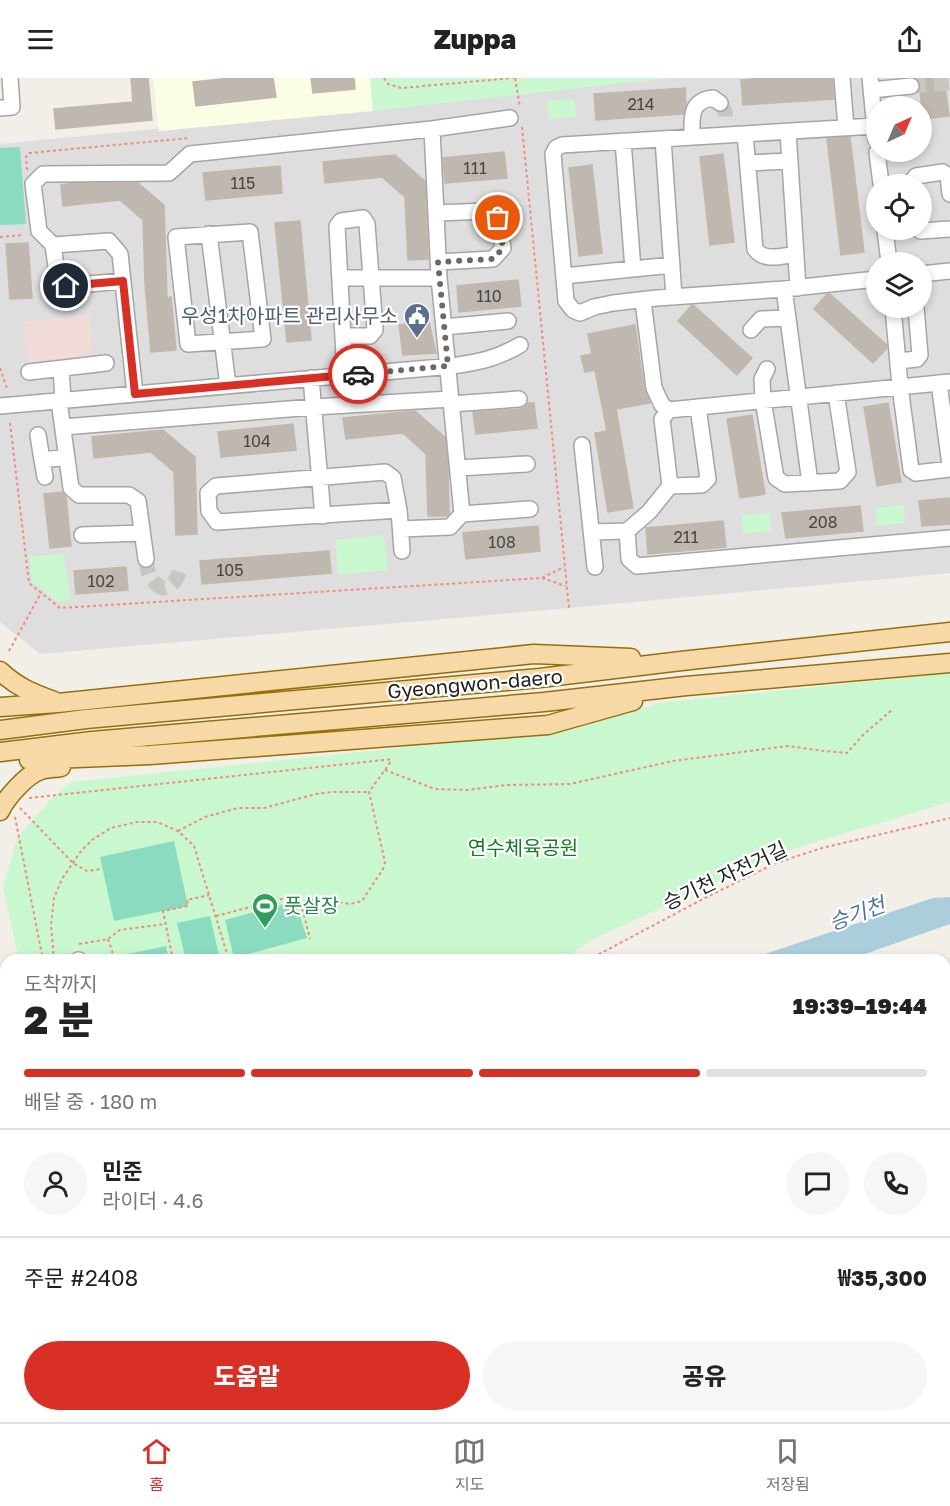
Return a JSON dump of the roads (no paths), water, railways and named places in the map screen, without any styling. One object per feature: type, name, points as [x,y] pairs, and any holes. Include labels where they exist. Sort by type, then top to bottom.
[{"type":"main road","name":"Gyeongwon-daero","points":[[0,730],[98,718],[540,678],[950,632]]},
{"type":"main road","points":[[0,707],[534,654],[681,661]]},
{"type":"main road","name":"Gyeongwon-daero","points":[[0,752],[92,741],[544,702],[686,686],[950,663]]},
{"type":"main road","points":[[0,671],[13,683],[58,703]]},
{"type":"main road","points":[[0,763],[150,755],[548,725],[686,686]]},
{"type":"main road","points":[[7,811],[8,797],[39,770],[150,755]]},
{"type":"street","points":[[0,108],[12,107],[10,78]]},
{"type":"street","points":[[842,78],[846,128]]},
{"type":"street","points":[[871,84],[911,86]]},
{"type":"street","points":[[692,137],[692,113],[696,105],[704,99],[713,98],[720,104]]},
{"type":"street","points":[[123,281],[66,286],[58,280],[53,245],[39,231],[33,184],[43,174],[169,173],[190,154],[517,118]]},
{"type":"street","points":[[866,131],[846,128],[562,145],[556,148],[553,154],[566,301],[573,310],[580,314],[594,307],[613,303],[791,289],[866,280]]},
{"type":"street","points":[[432,129],[439,278],[462,514]]},
{"type":"street","points":[[788,131],[796,254],[788,318],[810,483]]},
{"type":"street","points":[[745,134],[755,249],[765,258],[796,254]]},
{"type":"street","points":[[663,139],[674,297]]},
{"type":"street","points":[[623,141],[633,269]]},
{"type":"street","points":[[748,163],[790,161]]},
{"type":"street","points":[[930,174],[944,172],[948,176],[950,194]]},
{"type":"street","points":[[435,213],[487,212],[498,218],[503,248],[493,259],[438,262]]},
{"type":"street","points":[[343,336],[370,336],[375,330],[367,224],[363,218],[341,221],[337,226],[345,375]]},
{"type":"street","points":[[932,231],[950,230]]},
{"type":"street","points":[[250,232],[262,339],[222,341],[188,344],[176,237],[250,232]]},
{"type":"street","points":[[209,234],[228,386]]},
{"type":"street","points":[[53,245],[109,241],[120,254],[135,394]]},
{"type":"street","points":[[564,276],[672,265]]},
{"type":"street","points":[[932,273],[950,271]]},
{"type":"street","points":[[340,278],[439,278]]},
{"type":"street","points":[[643,301],[654,388],[662,405],[669,410],[900,386],[944,382],[950,467],[916,473],[911,470],[900,386],[894,318]]},
{"type":"street","points":[[751,330],[761,319],[788,318]]},
{"type":"street","points":[[898,361],[917,359],[920,355],[917,318]]},
{"type":"street","points":[[444,327],[508,321]]},
{"type":"street","points":[[0,406],[448,366],[484,361],[505,354],[520,345]]},
{"type":"street","points":[[29,372],[106,363]]},
{"type":"street","points":[[61,369],[63,427],[71,488],[79,495],[129,495],[138,501],[146,559]]},
{"type":"street","points":[[767,369],[762,379],[763,400],[776,478],[785,484],[840,481],[848,472],[836,393]]},
{"type":"street","points":[[311,378],[323,516]]},
{"type":"street","points":[[63,427],[314,407],[519,399]]},
{"type":"street","points":[[670,486],[702,485],[708,479],[699,407]]},
{"type":"street","points":[[592,532],[627,531],[649,512],[670,486],[662,419],[669,410]]},
{"type":"street","points":[[38,435],[45,477]]},
{"type":"street","points":[[582,445],[595,567]]},
{"type":"street","points":[[42,460],[67,457]]},
{"type":"street","points":[[458,468],[527,464]]},
{"type":"street","points":[[399,510],[217,522],[209,511],[208,493],[216,486],[385,472],[393,478],[399,510],[402,551]]},
{"type":"street","points":[[401,529],[450,527],[462,514],[530,509]]},
{"type":"street","points":[[627,531],[629,559],[637,566],[950,538]]},
{"type":"street","points":[[82,535],[142,533]]},
{"type":"water","points":[[950,897],[950,924],[865,954],[765,954],[933,898]]},
{"type":"tunnel","points":[[911,86],[950,83]]},
{"type":"tunnel","points":[[720,103],[725,111],[725,117]]},
{"type":"tunnel","points":[[146,559],[150,576],[162,588],[173,583],[179,572]]},
{"type":"place","name":"우성1차아파트 관리사무소","points":[[417,339]]},
{"type":"place","name":"풋살장","points":[[265,929]]},
{"type":"park label","name":"연수체육공원","points":[[523,848]]},
{"type":"water label","name":"승기천","points":[[857,914]]}]
